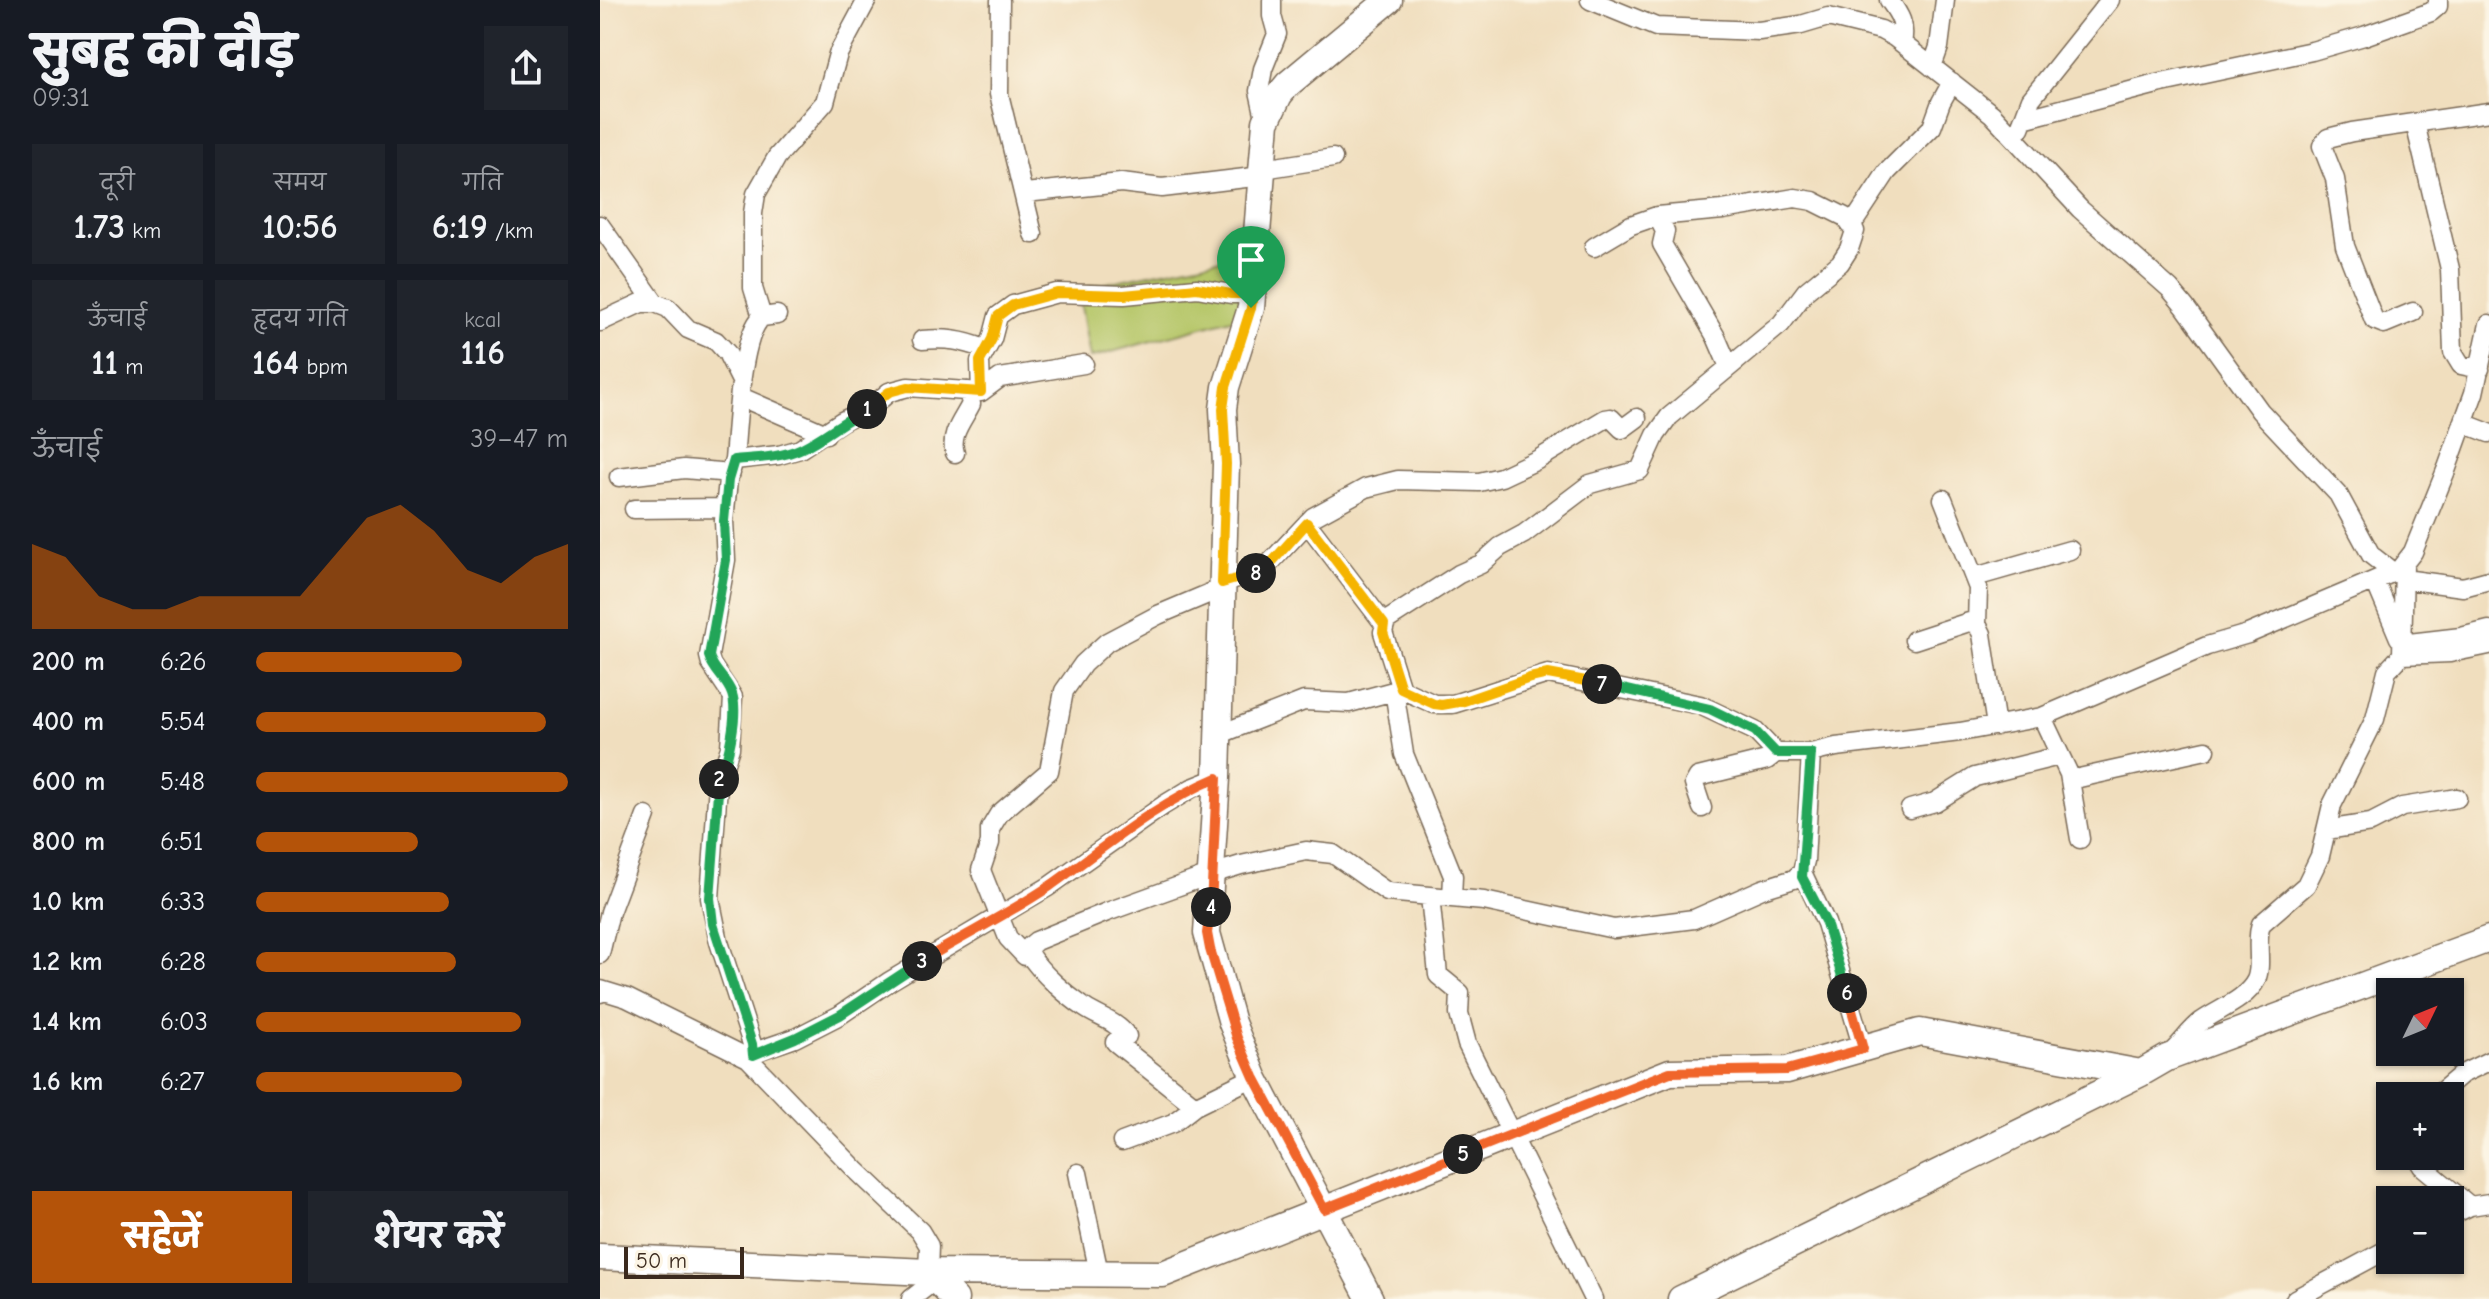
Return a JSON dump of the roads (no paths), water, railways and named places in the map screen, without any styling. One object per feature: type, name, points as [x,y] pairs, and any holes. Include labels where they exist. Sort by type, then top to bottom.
[{"type":"street","points":[[750,1057],[752,1044],[713,924],[710,898],[718,784],[728,761],[733,703],[730,690],[711,664],[709,656],[726,560],[725,508],[743,364],[753,328],[770,316],[753,288],[753,213],[756,194],[777,157],[825,102],[838,54],[867,0]]},
{"type":"street","points":[[1000,0],[999,94],[1033,234]]},
{"type":"street","points":[[1266,122],[1288,84],[1389,0]]},
{"type":"street","points":[[1590,0],[1656,27],[1759,31],[1801,25],[1828,17],[1881,30],[1902,43],[1992,114],[2080,209],[2163,283],[2185,307],[2260,411],[2338,494],[2371,555],[2393,575],[2463,587],[2489,580]]},
{"type":"street","points":[[1889,0],[1903,22],[1902,43]]},
{"type":"street","points":[[1932,67],[1939,47],[1945,0]]},
{"type":"street","points":[[2016,138],[2031,99],[2110,0]]},
{"type":"street","points":[[2023,119],[2157,84],[2297,55],[2364,36],[2431,12],[2438,6],[2438,0]]},
{"type":"street","points":[[1272,6],[1277,34],[1260,78],[1261,107],[1266,122],[1253,294],[1249,317],[1226,387],[1223,409],[1226,464],[1217,778],[1207,933],[1237,1038],[1254,1077],[1370,1299]]},
{"type":"street","points":[[1852,225],[1887,172],[1932,127],[1952,82]]},
{"type":"street","points":[[2413,312],[2384,324],[2374,320],[2345,246],[2335,179],[2322,146],[2333,136],[2489,112]]},
{"type":"street","points":[[2415,123],[2453,281],[2455,358],[2461,365],[2480,369]]},
{"type":"street","points":[[1025,193],[1121,183],[1162,188],[1333,158]]},
{"type":"street","points":[[1384,624],[1445,582],[1481,564],[1500,547],[1529,531],[1590,484],[1640,470],[1656,435],[1669,417],[1781,324],[1806,291],[1840,263],[1853,241],[1855,231],[1845,217],[1813,201],[1795,198],[1723,210],[1657,216],[1631,225],[1594,247]]},
{"type":"street","points":[[1657,216],[1665,231],[1662,244],[1713,331],[1729,367]]},
{"type":"street","points":[[600,225],[655,303],[676,313],[688,329],[716,341],[727,353],[742,390],[826,434]]},
{"type":"street","points":[[955,453],[952,444],[954,434],[971,404],[980,361],[992,339],[998,316],[1005,309],[1057,293],[1124,295],[1197,288],[1253,294]]},
{"type":"street","points":[[600,322],[633,305],[655,303]]},
{"type":"street","points":[[1702,808],[1694,784],[1698,777],[1767,760],[1776,753],[1811,753],[2042,717],[2207,646],[2248,634],[2393,575],[2413,552],[2463,423],[2480,369],[2489,324]]},
{"type":"street","points":[[922,340],[957,339],[985,349]]},
{"type":"street","points":[[619,477],[732,466],[789,453],[873,406],[898,388],[974,392],[1000,378],[1084,364]]},
{"type":"street","points":[[1025,956],[1008,938],[981,870],[990,843],[990,829],[999,814],[1049,771],[1064,691],[1083,664],[1107,642],[1222,585],[1264,569],[1321,511],[1377,484],[1398,480],[1489,481],[1537,460],[1605,419],[1611,418],[1622,429],[1637,418]]},
{"type":"street","points":[[2463,423],[2489,433]]},
{"type":"street","points":[[1943,499],[1975,577],[1979,600],[1977,624],[1982,634],[1996,726]]},
{"type":"street","points":[[634,509],[725,508]]},
{"type":"street","points":[[1307,523],[1384,624],[1383,632],[1397,689],[1404,754],[1453,876],[1452,898]]},
{"type":"street","points":[[1975,577],[2070,550]]},
{"type":"street","points":[[2175,1055],[2200,1022],[2241,996],[2255,983],[2261,924],[2306,885],[2320,856],[2332,805],[2375,719],[2387,671],[2402,649],[2393,575]]},
{"type":"street","points":[[2393,575],[2402,649]]},
{"type":"street","points":[[1914,640],[1969,622],[1977,624]]},
{"type":"street","points":[[2402,649],[2489,630]]},
{"type":"street","points":[[2402,649],[2459,652],[2489,645]]},
{"type":"street","points":[[1218,735],[1304,701],[1349,703],[1397,689],[1434,704],[1453,704],[1530,678],[1556,675],[1700,705],[1755,731],[1776,753]]},
{"type":"street","points":[[2042,717],[2066,766],[2080,839]]},
{"type":"street","points":[[2070,780],[2206,750]]},
{"type":"street","points":[[1811,753],[1802,877],[1826,923],[1863,1049]]},
{"type":"street","points":[[1910,809],[1935,802],[1975,777],[2059,756]]},
{"type":"street","points":[[750,1057],[840,1015],[890,981],[1048,887],[1164,805],[1192,788],[1217,778]]},
{"type":"street","points":[[2326,830],[2371,823],[2397,808],[2457,798]]},
{"type":"street","points":[[600,954],[610,912],[646,816]]},
{"type":"street","points":[[1195,1106],[1121,1039],[1120,1026],[1073,999],[1035,962],[1029,954],[1030,946],[1095,917],[1212,874],[1290,853],[1333,854],[1344,859],[1378,889],[1387,892],[1484,901],[1624,929],[1694,919],[1762,889],[1794,879],[1802,872]]},
{"type":"street","points":[[1430,896],[1438,975],[1460,993],[1459,1014],[1467,1044],[1593,1299]]},
{"type":"street","points":[[1681,1299],[2175,1055],[2489,939]]},
{"type":"street","points":[[600,990],[627,998],[750,1057],[856,1170],[920,1231],[929,1246],[931,1277],[955,1299]]},
{"type":"street","points":[[600,1257],[931,1277],[1163,1274],[1670,1072],[1787,1070],[1920,1032],[2141,1073]]},
{"type":"street","points":[[2453,1082],[2489,1061]]},
{"type":"street","points":[[1122,1142],[1173,1123],[1195,1106],[1254,1077]]},
{"type":"street","points":[[2428,1170],[2480,1204]]},
{"type":"street","points":[[1078,1173],[1099,1273]]},
{"type":"street","points":[[2295,1299],[2376,1256]]},
{"type":"street","points":[[911,1299],[931,1277]]}]
